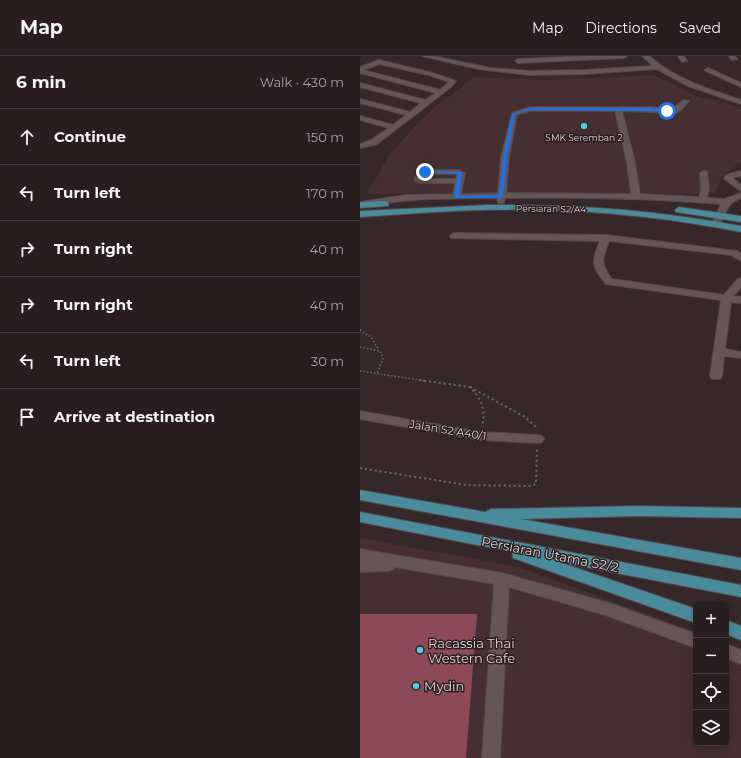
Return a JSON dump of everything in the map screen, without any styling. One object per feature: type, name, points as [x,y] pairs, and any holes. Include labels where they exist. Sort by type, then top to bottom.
[{"type":"main road","name":"Persiaran S2/A4","points":[[360,205],[501,198],[594,202],[721,215],[741,219]]},
{"type":"main road","name":"Persiaran S2/A4","points":[[360,214],[491,208],[562,208],[659,215],[741,229]]},
{"type":"main road","name":"Persiaran Utama S2/2","points":[[360,495],[741,564]]},
{"type":"main road","points":[[466,514],[640,511],[741,513]]},
{"type":"main road","name":"Persiaran Utama S2/2","points":[[360,517],[741,591]]},
{"type":"main road","points":[[469,538],[693,615]]},
{"type":"main road","points":[[729,628],[741,633]]},
{"type":"street","points":[[425,56],[478,68],[542,74],[658,67]]},
{"type":"street","points":[[518,61],[574,57],[624,56]]},
{"type":"street","points":[[645,56],[658,67],[685,82],[717,95],[741,102]]},
{"type":"street","points":[[574,57],[579,72]]},
{"type":"street","points":[[360,70],[373,64],[386,63],[453,81],[427,103],[374,142],[360,146]]},
{"type":"street","points":[[360,70],[441,92]]},
{"type":"street","points":[[708,70],[737,88]]},
{"type":"street","points":[[360,85],[427,103]]},
{"type":"street","points":[[360,94],[372,88]]},
{"type":"street","points":[[717,95],[737,88]]},
{"type":"street","points":[[360,101],[412,114]]},
{"type":"street","points":[[501,198],[505,157],[514,114],[530,109],[652,109],[672,111],[676,110],[686,101]]},
{"type":"street","points":[[618,110],[631,163],[636,197]]},
{"type":"street","points":[[360,118],[394,127]]},
{"type":"street","points":[[360,137],[374,142]]},
{"type":"street","points":[[702,199],[706,190],[703,179],[704,173]]},
{"type":"street","points":[[741,173],[729,177],[728,180],[741,188]]},
{"type":"street","points":[[456,197],[459,181]]},
{"type":"street","points":[[716,224],[726,202],[730,198],[741,195]]},
{"type":"street","points":[[360,205],[385,198],[456,197],[636,197],[702,199],[726,202]]},
{"type":"street","points":[[454,236],[606,238],[734,253],[741,258]]},
{"type":"street","points":[[606,238],[598,260],[598,269],[609,282],[741,300]]},
{"type":"street","points":[[716,376],[726,298],[741,281]]},
{"type":"street","points":[[720,352],[741,355]]},
{"type":"street","name":"Jalan S2 A40/1","points":[[360,415],[480,436],[538,439]]},
{"type":"street","points":[[360,555],[502,578],[606,609],[693,640]]},
{"type":"street","points":[[360,566],[418,564]]},
{"type":"street","points":[[491,758],[502,578]]},
{"type":"street","points":[[729,653],[741,657]]},
{"type":"path","points":[[360,330],[371,337],[383,358],[377,374]]},
{"type":"path","points":[[360,347],[380,351]]},
{"type":"path","points":[[360,371],[470,387],[525,417],[538,428],[536,484],[532,486],[466,485],[360,468]]},
{"type":"path","points":[[470,387],[479,397],[486,412],[480,436]]},
{"type":"shaded area","points":[[653,75],[697,96],[741,107],[741,162],[724,175],[714,194],[367,194],[389,155],[416,125],[442,100],[450,96],[473,77],[549,80]]},
{"type":"shaded area","points":[[360,538],[518,567],[693,631],[693,746],[729,746],[729,644],[741,648],[741,758],[360,758]]},
{"type":"building","name":"Mydin","points":[[360,614],[477,614],[466,758],[360,758]]},
{"type":"place","name":"SMK Seremban 2","points":[[584,126]]},
{"type":"place","name":"Racassia Thai Western Cafe","points":[[420,650]]},
{"type":"place","name":"Mydin","points":[[416,686]]},
{"type":"route","points":[[425,172],[461,173],[456,197],[501,196],[505,157],[514,114],[520,110],[652,109],[667,111]]}]
